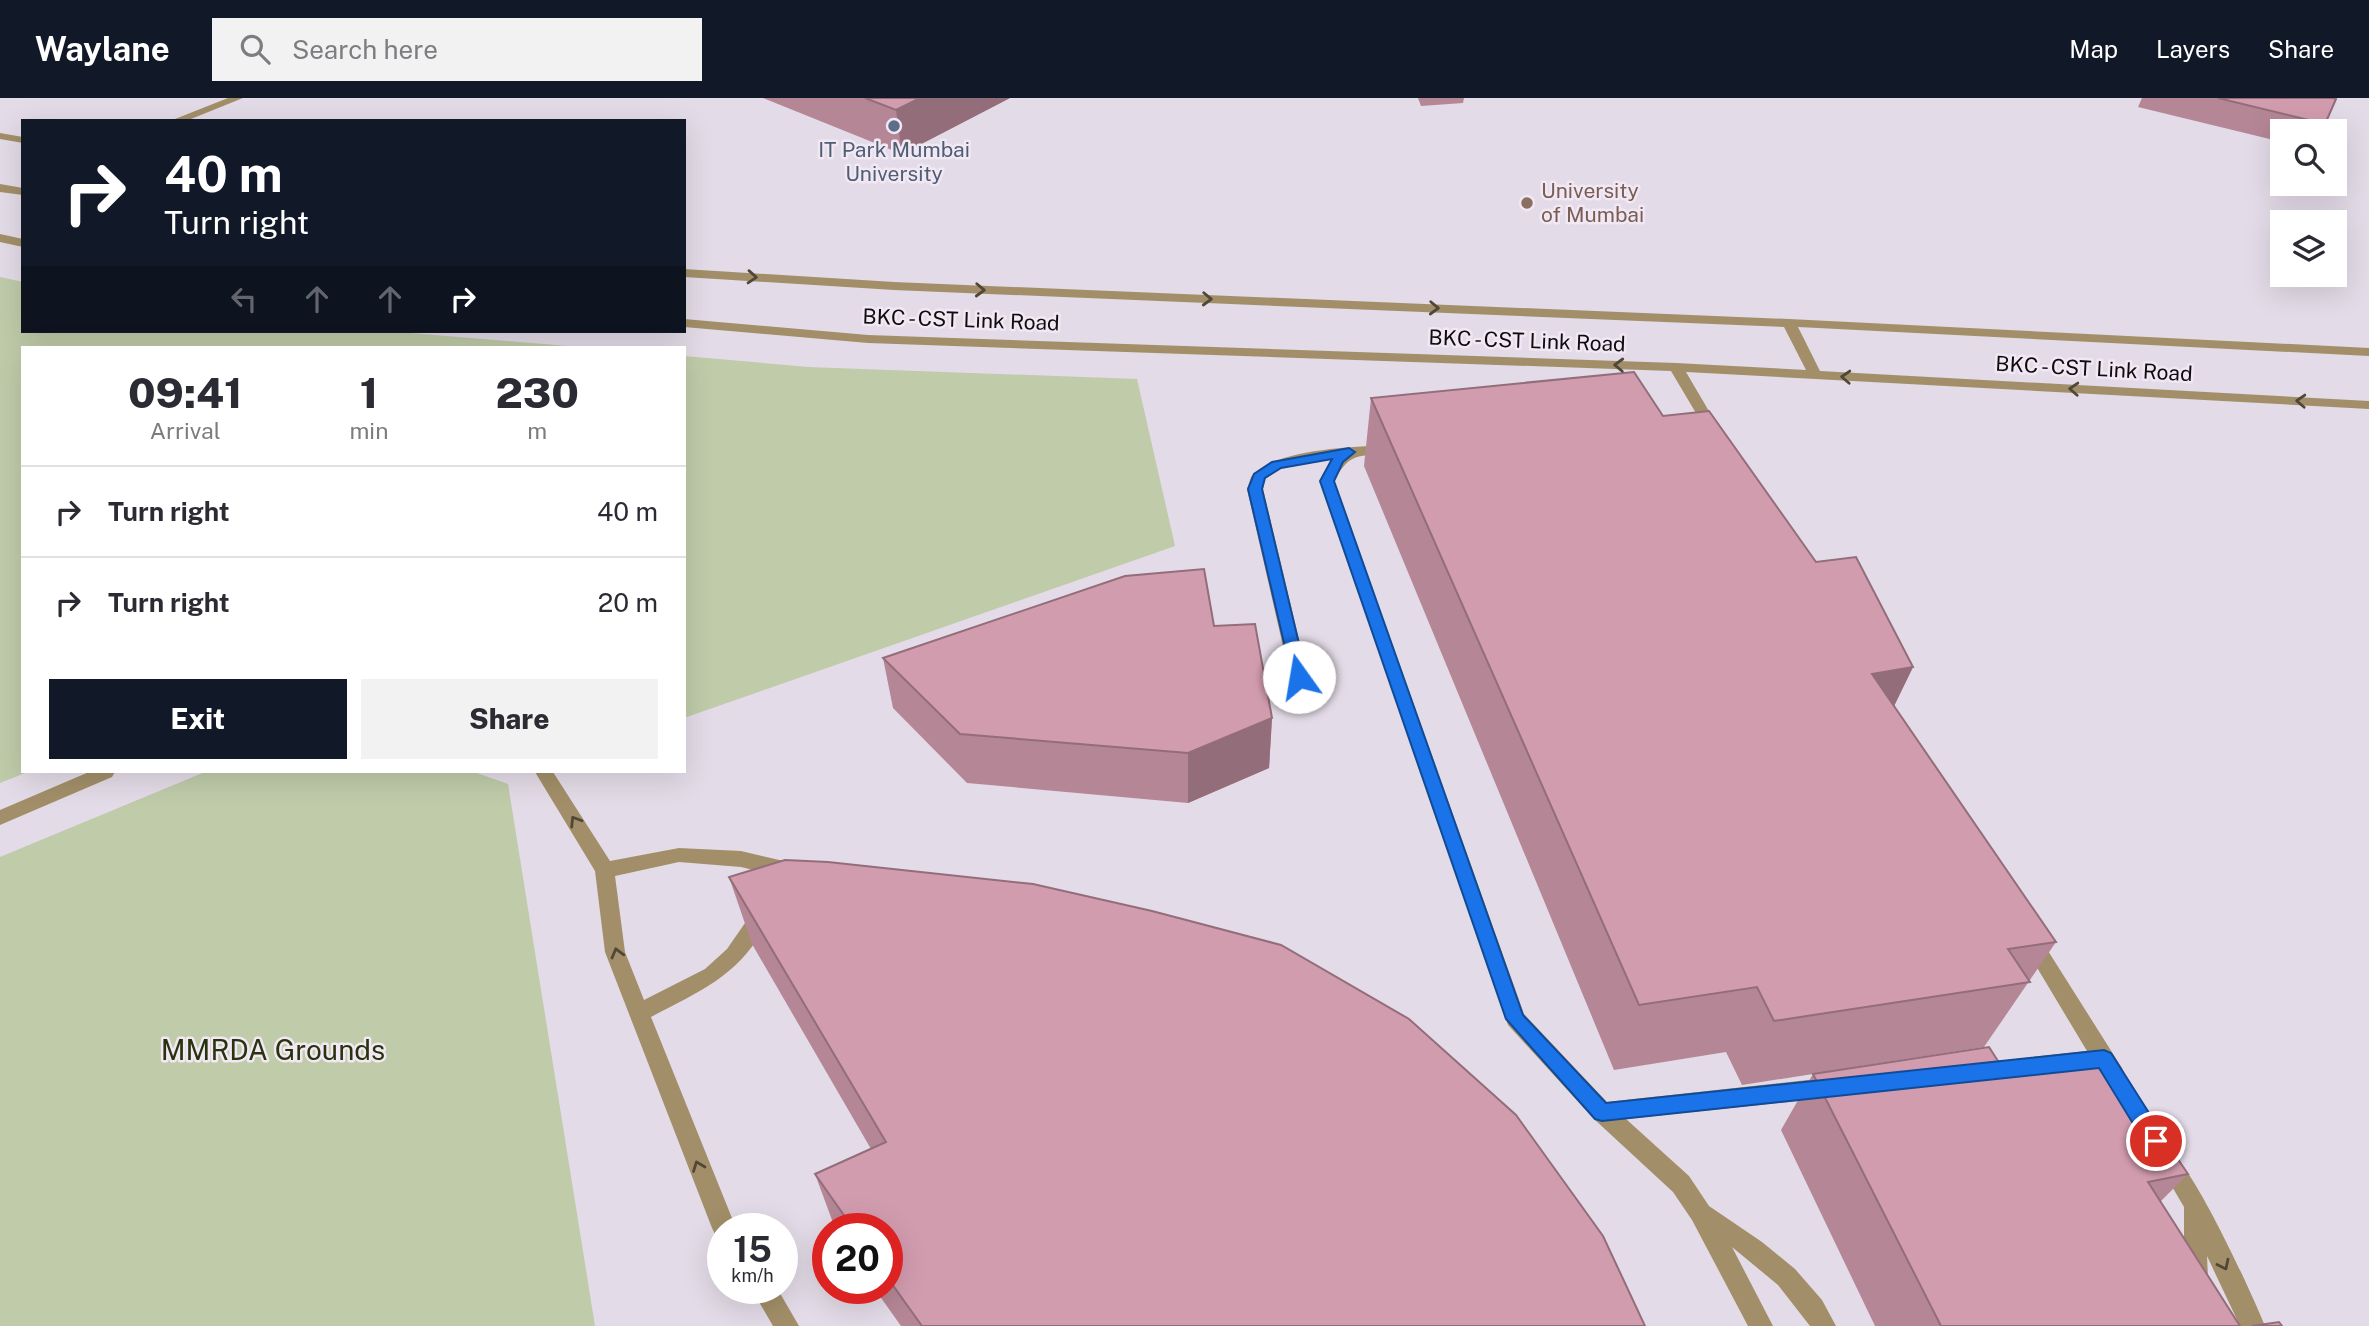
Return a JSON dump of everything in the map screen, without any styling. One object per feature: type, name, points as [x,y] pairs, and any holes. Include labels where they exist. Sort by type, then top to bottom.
[{"type":"street","points":[[180,119],[238,98]]},
{"type":"street","points":[[0,136],[21,141]]},
{"type":"street","points":[[0,188],[21,192]]},
{"type":"street","points":[[0,238],[20,240]]},
{"type":"street","name":"BKC - CST Link Road","points":[[686,273],[894,286],[1789,323],[2369,352]]},
{"type":"street","name":"BKC - CST Link Road","points":[[686,323],[868,339],[1676,367],[2369,405]]},
{"type":"street","points":[[1789,323],[1816,376]]},
{"type":"street","points":[[1676,367],[1726,450]]},
{"type":"street","points":[[1299,677],[1255,489],[1258,477],[1277,464],[1349,452],[1403,447]]},
{"type":"street","points":[[1349,452],[1338,460],[1327,481],[1515,1019],[1602,1112],[1681,1184],[1700,1212],[1761,1326]]},
{"type":"street","points":[[0,818],[104,773]]},
{"type":"street","points":[[545,773],[605,870],[615,952],[718,1213]]},
{"type":"street","points":[[605,870],[679,855],[741,859],[803,874]]},
{"type":"street","points":[[638,1014],[712,975],[726,962],[759,922],[777,868]]},
{"type":"street","points":[[2024,930],[2125,1092]]},
{"type":"street","points":[[1955,1074],[2104,1059]]},
{"type":"street","points":[[1602,1112],[1846,1086]]},
{"type":"street","points":[[2160,1148],[2194,1203],[2253,1326]]},
{"type":"street","points":[[2194,1203],[2195,1275],[2205,1300]]},
{"type":"street","points":[[1700,1212],[1756,1250],[1813,1304],[1824,1326]]},
{"type":"street","points":[[773,1304],[787,1326]]},
{"type":"green space","points":[[0,277],[21,282],[21,333],[410,333],[567,346],[21,346],[21,773],[25,773],[0,783]]},
{"type":"green space","points":[[686,356],[808,367],[1137,379],[1175,546],[686,717]]},
{"type":"green space","name":"MMRDA Grounds","points":[[203,773],[477,773],[508,784],[595,1326],[0,1326],[0,857]]},
{"type":"building","points":[[865,98],[920,98],[896,110]]},
{"type":"building","points":[[2218,98],[2336,99],[2327,119],[2304,119]]},
{"type":"building","points":[[1634,372],[1663,416],[1709,411],[1816,562],[1856,557],[1913,667],[1872,674],[2056,942],[2008,949],[2030,982],[1774,1021],[1757,987],[1639,1005],[1371,398]]},
{"type":"building","points":[[1204,569],[1214,626],[1255,624],[1272,718],[1188,753],[960,734],[883,658],[1125,576]]},
{"type":"building","points":[[785,860],[828,862],[1033,884],[1152,911],[1281,945],[1409,1019],[1516,1115],[1603,1236],[1645,1326],[922,1326],[903,1299],[903,1213],[842,1213],[815,1174],[886,1142],[729,877]]},
{"type":"building","points":[[1989,1047],[2005,1072],[2108,1056],[2188,1174],[2148,1182],[2240,1326],[1941,1326],[1813,1074]]},
{"type":"building","points":[[2279,1322],[2282,1326],[2252,1326]]},
{"type":"place","name":"IT Park Mumbai University","points":[[894,126]]},
{"type":"place","name":"University of Mumbai","points":[[1527,203]]},
{"type":"route","points":[[1299,677],[1255,489],[1258,477],[1277,464],[1349,452],[1338,460],[1327,481],[1515,1019],[1602,1112],[2104,1059],[2156,1141]]}]
